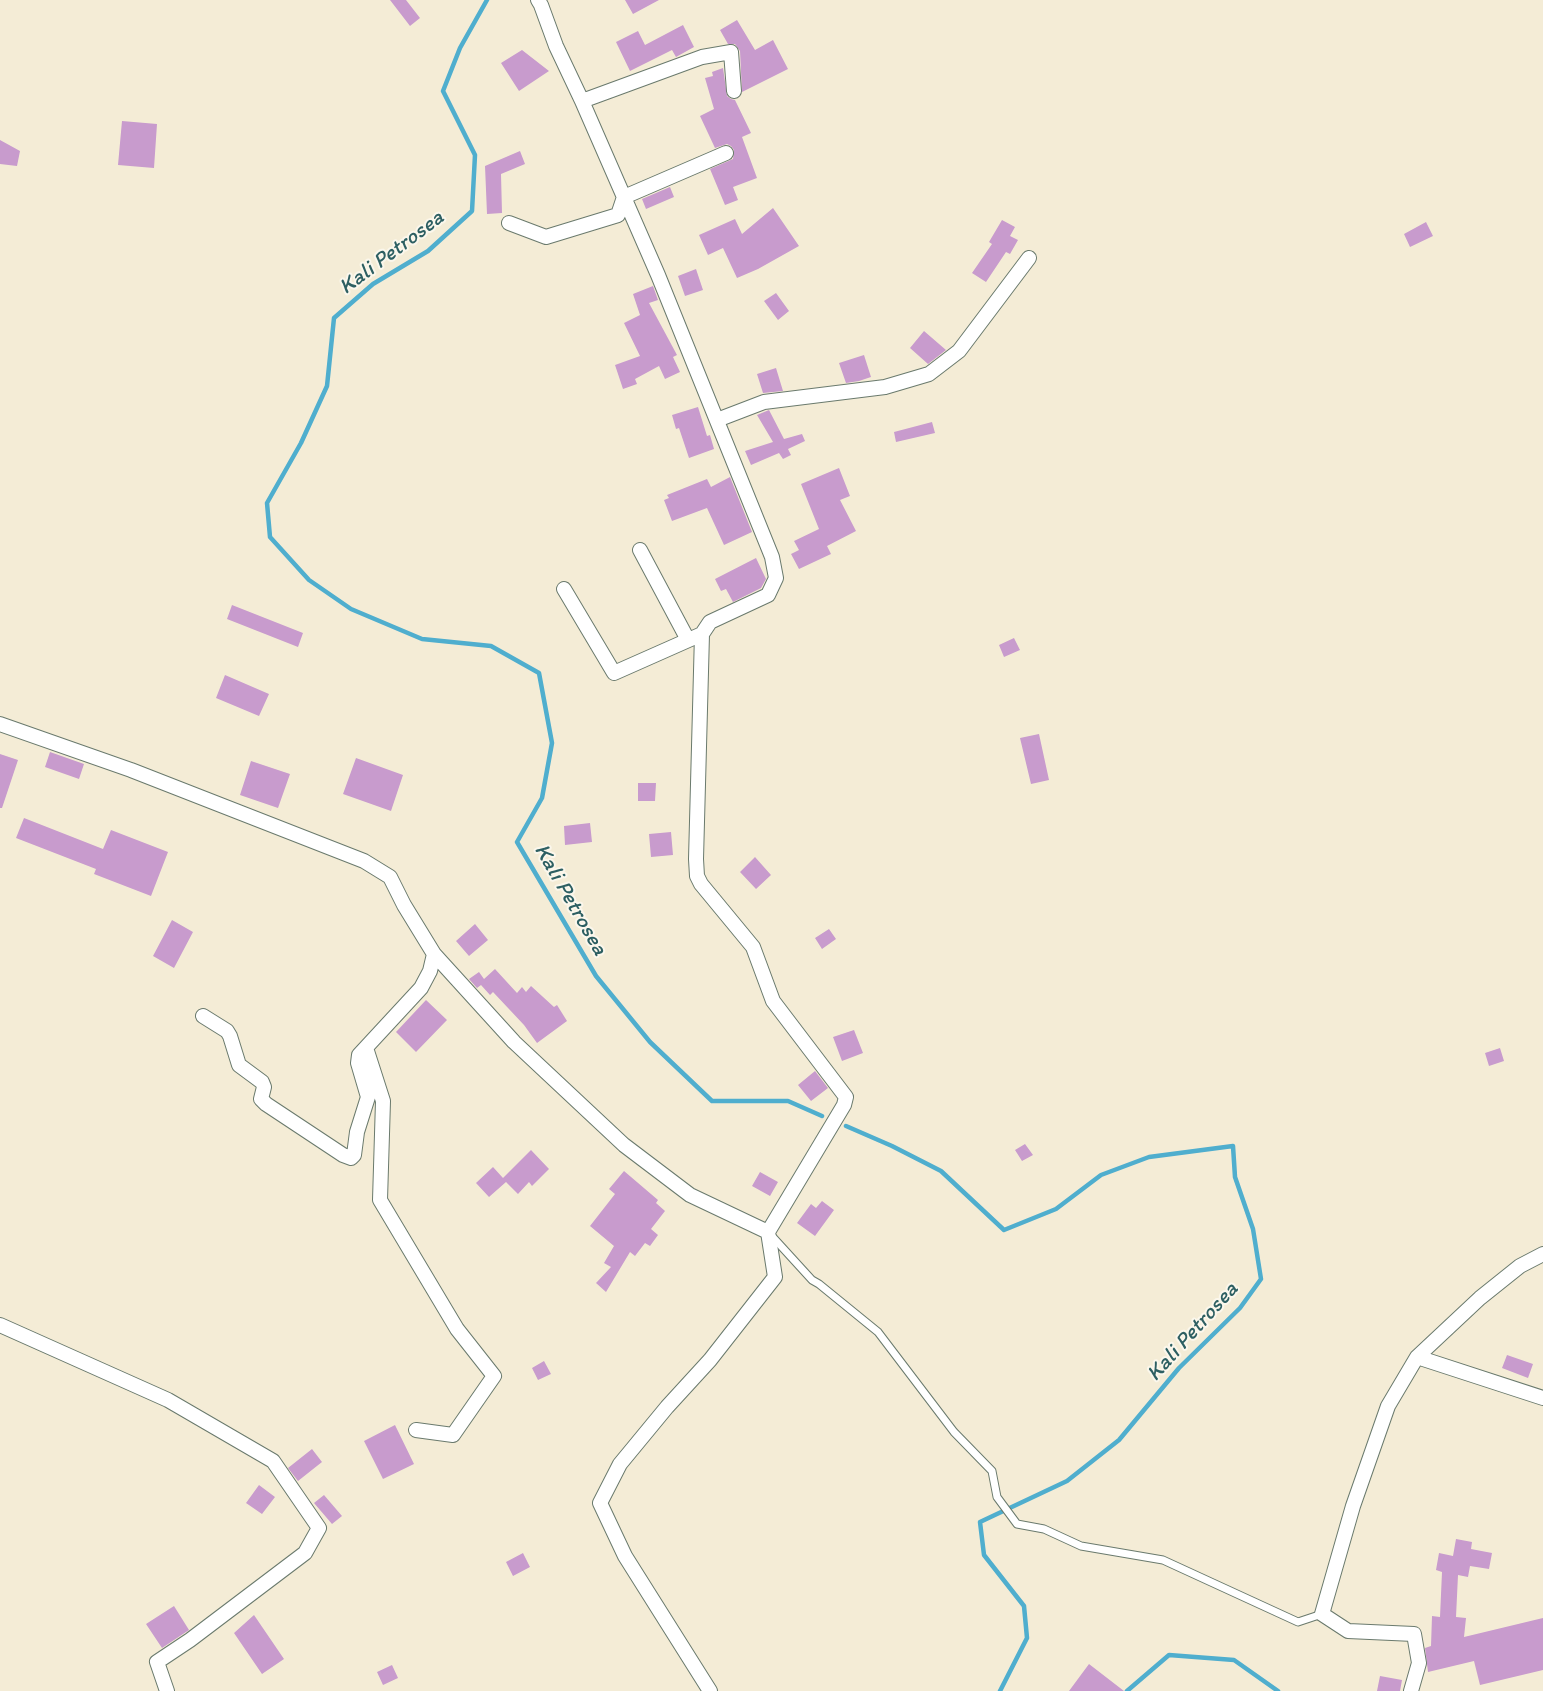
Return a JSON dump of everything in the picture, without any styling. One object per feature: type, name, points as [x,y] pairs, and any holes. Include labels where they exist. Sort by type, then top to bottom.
[{"type":"street","points":[[543,2],[556,46],[658,275],[717,420],[772,556],[776,578],[768,595],[710,622],[702,634],[697,876],[701,884],[753,947],[773,1001],[846,1097],[844,1105],[768,1232],[775,1277],[710,1360],[667,1406],[620,1464],[600,1502],[626,1556],[710,1691]]},
{"type":"street","points":[[582,101],[702,57],[731,52],[734,91]]},
{"type":"street","points":[[509,224],[546,237],[618,215],[624,197],[726,153]]},
{"type":"street","points":[[717,420],[764,402],[885,387],[929,374],[959,351],[1029,258]]},
{"type":"street","points":[[640,550],[688,640]]},
{"type":"street","points":[[564,590],[614,673],[702,634]]},
{"type":"street","points":[[0,724],[131,770],[364,861],[390,878],[404,906],[434,954],[514,1042],[624,1144],[690,1195],[768,1232]]},
{"type":"street","points":[[203,1016],[227,1030],[239,1065],[262,1082],[264,1087],[261,1097],[266,1104],[344,1156],[351,1158],[354,1154],[357,1132],[368,1097],[358,1063],[359,1056],[421,988],[430,971],[434,954]]},
{"type":"street","points":[[366,1048],[383,1101],[380,1200],[457,1328],[494,1376],[453,1435],[416,1430]]},
{"type":"street","points":[[1411,1691],[1419,1663],[1414,1634],[1348,1631],[1322,1614],[1352,1506],[1388,1406],[1417,1357],[1480,1298],[1520,1266],[1543,1254]]},
{"type":"street","points":[[0,1325],[168,1400],[272,1461],[318,1528],[305,1553],[190,1640],[157,1662],[167,1691]]},
{"type":"street","points":[[1417,1357],[1543,1398]]},
{"type":"lane","points":[[768,1232],[812,1280],[820,1284],[878,1332],[954,1432],[992,1471],[997,1497],[1017,1524],[1044,1529],[1081,1546],[1163,1560],[1298,1622],[1322,1614]]},
{"type":"building","points":[[390,0],[406,0],[420,18],[410,26]]},
{"type":"building","points":[[625,0],[659,0],[633,14]]},
{"type":"building","points":[[737,20],[755,50],[773,40],[788,69],[742,92],[740,51],[735,44],[728,44],[720,30]]},
{"type":"building","points":[[683,25],[694,47],[676,57],[672,50],[630,71],[616,42],[638,31],[645,45]]},
{"type":"building","points":[[522,50],[549,71],[519,91],[501,63]]},
{"type":"building","points":[[723,68],[727,96],[735,100],[751,133],[742,137],[757,178],[733,187],[738,200],[725,205],[710,169],[733,159],[734,150],[727,144],[715,148],[700,116],[714,109],[705,78],[713,76],[712,72]]},
{"type":"building","points":[[122,121],[157,124],[154,168],[118,165]]},
{"type":"building","points":[[0,140],[20,151],[17,166],[0,164]]},
{"type":"building","points":[[520,151],[525,164],[501,174],[502,213],[487,214],[485,166]]},
{"type":"building","points":[[670,187],[674,197],[646,209],[642,199]]},
{"type":"building","points":[[773,208],[799,246],[758,269],[737,278],[723,248],[708,255],[699,235],[735,219],[742,234]]},
{"type":"building","points":[[1002,220],[1015,227],[1010,236],[1018,240],[1010,254],[1006,252],[986,282],[972,273],[992,244],[989,242]]},
{"type":"building","points":[[1426,222],[1433,236],[1410,247],[1404,234]]},
{"type":"building","points":[[696,269],[703,290],[685,296],[678,276]]},
{"type":"building","points":[[653,286],[658,300],[649,303],[677,355],[673,357],[680,372],[665,379],[659,366],[635,379],[637,384],[623,389],[615,365],[640,356],[624,323],[640,315],[633,294]]},
{"type":"building","points":[[776,293],[789,311],[778,320],[764,301]]},
{"type":"building","points":[[924,331],[946,350],[928,364],[910,348]]},
{"type":"building","points":[[864,355],[871,377],[846,383],[839,363]]},
{"type":"building","points":[[776,368],[783,391],[763,393],[757,374]]},
{"type":"building","points":[[698,407],[707,436],[710,435],[714,449],[689,458],[679,428],[676,429],[672,415]]},
{"type":"building","points":[[769,410],[784,439],[802,434],[805,441],[788,449],[791,455],[783,459],[779,453],[751,465],[745,451],[773,442],[757,415]]},
{"type":"building","points":[[932,422],[935,433],[896,442],[894,432]]},
{"type":"building","points":[[839,468],[850,496],[840,500],[856,531],[827,546],[831,554],[799,569],[791,554],[799,550],[794,541],[819,529],[801,484]]},
{"type":"building","points":[[730,477],[752,532],[724,545],[707,508],[672,521],[664,500],[669,498],[667,495],[707,479],[711,487]]},
{"type":"building","points":[[756,558],[766,579],[761,588],[733,602],[726,589],[721,591],[715,579]]},
{"type":"building","points":[[232,605],[303,633],[298,647],[227,619]]},
{"type":"building","points":[[1014,638],[1020,650],[1004,657],[999,645]]},
{"type":"building","points":[[225,675],[269,694],[259,716],[216,698]]},
{"type":"building","points":[[1039,734],[1049,780],[1031,784],[1020,738]]},
{"type":"building","points":[[50,752],[84,764],[79,779],[45,767]]},
{"type":"building","points":[[0,754],[18,760],[2,808],[0,808]]},
{"type":"building","points":[[356,758],[403,775],[391,811],[343,794]]},
{"type":"building","points":[[251,761],[290,774],[278,808],[240,795]]},
{"type":"building","points":[[638,783],[656,783],[655,801],[638,801]]},
{"type":"building","points":[[24,818],[103,849],[111,830],[168,852],[151,896],[94,874],[96,869],[16,838]]},
{"type":"building","points":[[590,823],[592,842],[565,845],[564,826]]},
{"type":"building","points":[[671,832],[673,855],[651,857],[649,834]]},
{"type":"building","points":[[755,857],[771,875],[756,889],[740,872]]},
{"type":"building","points":[[172,920],[193,932],[174,968],[153,956]]},
{"type":"building","points":[[475,924],[488,940],[469,956],[456,941]]},
{"type":"building","points":[[829,929],[836,939],[822,949],[815,938]]},
{"type":"building","points":[[495,969],[517,993],[522,987],[526,992],[531,986],[554,1007],[557,1005],[567,1021],[537,1043],[524,1025],[493,992],[490,995],[481,985],[477,988],[469,979],[479,972],[484,979]]},
{"type":"building","points":[[426,1000],[447,1020],[416,1052],[396,1032]]},
{"type":"building","points":[[854,1030],[863,1053],[842,1061],[833,1037]]},
{"type":"building","points":[[1500,1048],[1504,1061],[1489,1066],[1485,1053]]},
{"type":"building","points":[[815,1071],[828,1088],[811,1101],[798,1085]]},
{"type":"building","points":[[1025,1144],[1033,1155],[1022,1161],[1015,1150]]},
{"type":"building","points":[[531,1150],[549,1169],[532,1186],[529,1182],[518,1194],[506,1182],[489,1197],[476,1183],[493,1167],[503,1178]]},
{"type":"building","points":[[624,1171],[658,1200],[656,1203],[665,1211],[651,1229],[658,1235],[650,1246],[645,1243],[635,1256],[630,1252],[606,1292],[596,1283],[611,1267],[604,1263],[614,1246],[590,1226],[615,1194],[609,1189]]},
{"type":"building","points":[[760,1172],[778,1182],[770,1196],[752,1186]]},
{"type":"building","points":[[822,1201],[834,1210],[815,1236],[797,1223],[811,1204],[816,1208]]},
{"type":"building","points":[[1507,1355],[1533,1364],[1528,1378],[1502,1368]]},
{"type":"building","points":[[544,1361],[551,1374],[538,1380],[532,1368]]},
{"type":"building","points":[[395,1425],[414,1464],[383,1479],[364,1441]]},
{"type":"building","points":[[312,1449],[322,1462],[298,1481],[288,1468]]},
{"type":"building","points":[[259,1485],[275,1497],[262,1514],[246,1503]]},
{"type":"building","points":[[324,1495],[342,1516],[332,1524],[314,1503]]},
{"type":"building","points":[[1456,1539],[1472,1542],[1471,1549],[1492,1553],[1489,1569],[1470,1566],[1468,1577],[1458,1575],[1456,1617],[1466,1618],[1464,1637],[1543,1618],[1543,1670],[1480,1685],[1474,1661],[1428,1672],[1425,1648],[1431,1646],[1432,1616],[1440,1617],[1442,1572],[1436,1570],[1439,1553],[1453,1556]]},
{"type":"building","points":[[523,1553],[530,1567],[513,1576],[506,1562]]},
{"type":"building","points":[[174,1606],[189,1630],[162,1648],[146,1624]]},
{"type":"building","points":[[254,1615],[284,1659],[262,1674],[234,1633]]},
{"type":"building","points":[[1089,1664],[1124,1691],[1069,1691]]},
{"type":"building","points":[[392,1665],[398,1678],[383,1685],[377,1672]]},
{"type":"building","points":[[1380,1676],[1402,1680],[1400,1691],[1377,1691]]},
{"type":"waterway","name":"Kali Petrosea","points":[[487,0],[460,48],[443,91],[475,155],[472,211],[428,251],[373,284],[334,318],[327,386],[301,443],[267,503],[270,537],[309,580],[351,609],[422,639],[491,646],[539,673],[552,743],[542,798],[517,842],[596,976],[650,1042],[712,1101],[788,1101],[822,1116]]},
{"type":"waterway","name":"Kali Petrosea","points":[[846,1126],[892,1146],[941,1171],[1004,1230],[1056,1209],[1101,1175],[1149,1157],[1233,1146],[1235,1177],[1253,1229],[1261,1279],[1240,1308],[1179,1368],[1119,1440],[1067,1481],[980,1522],[984,1555],[1024,1606],[1027,1638],[1000,1691]]},
{"type":"waterway","name":"Kali Petrosea","points":[[1127,1691],[1169,1655],[1234,1660],[1278,1691]]}]
